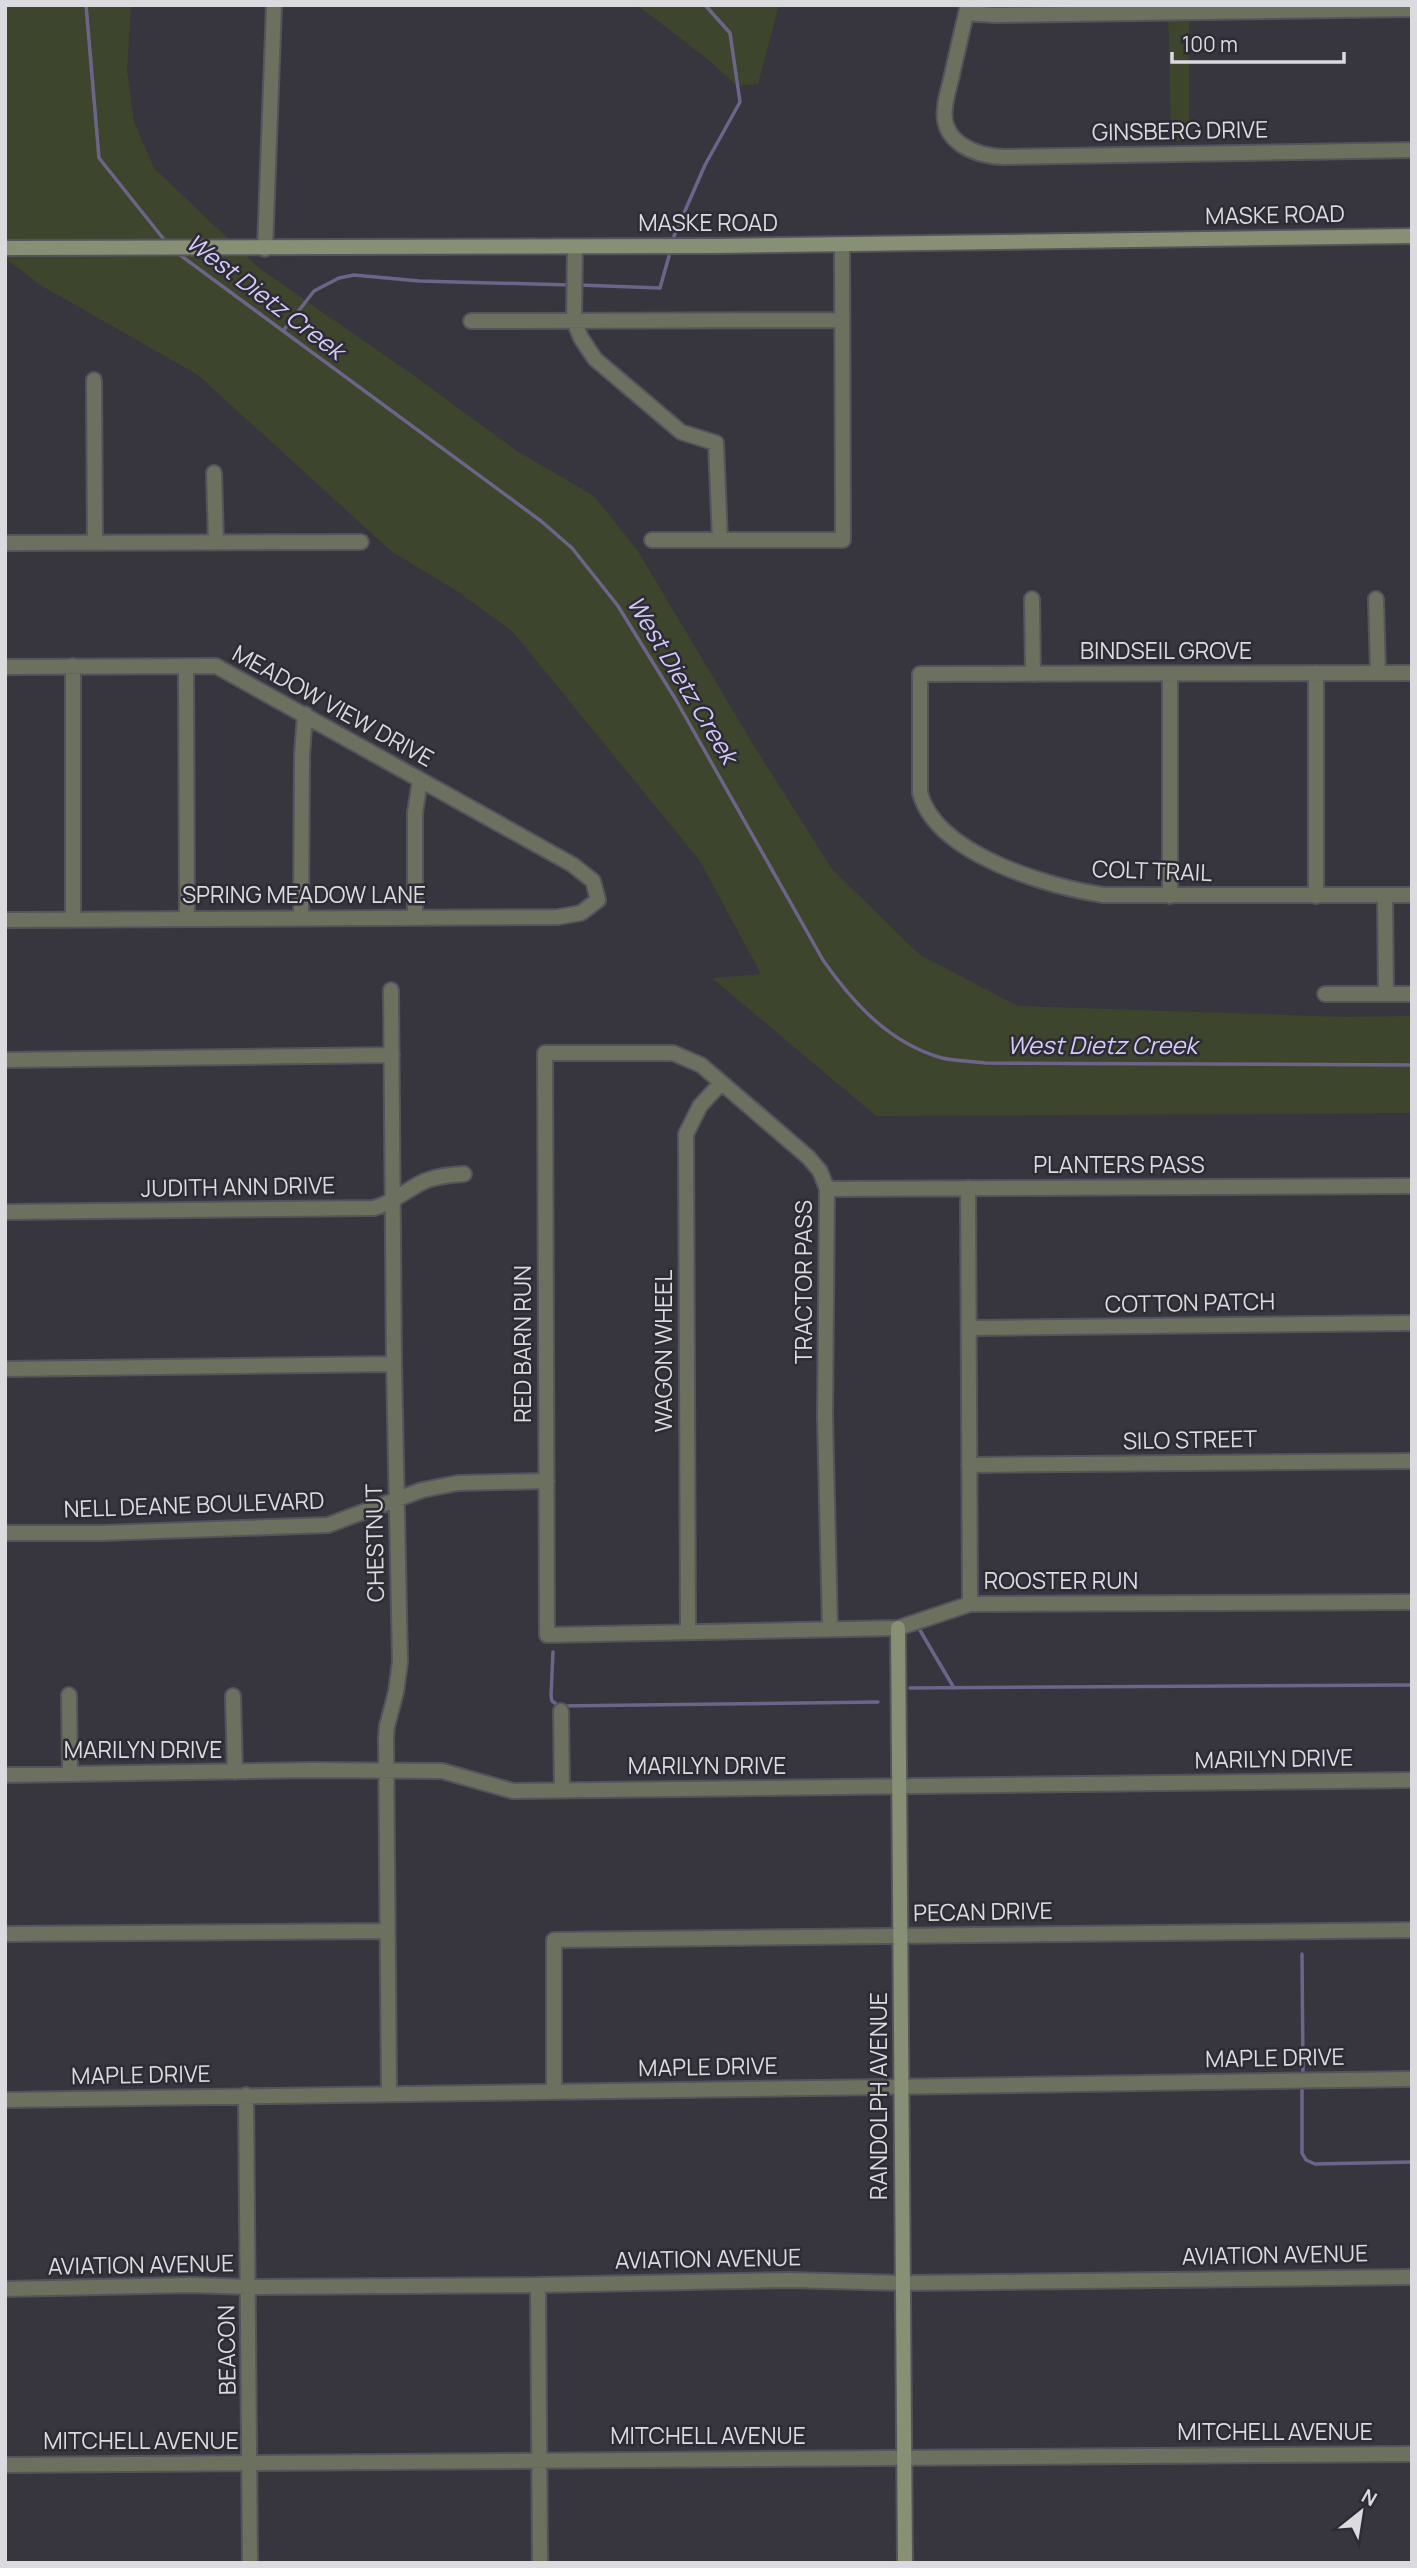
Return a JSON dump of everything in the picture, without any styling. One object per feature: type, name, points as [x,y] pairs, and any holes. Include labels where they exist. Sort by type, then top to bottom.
[{"type":"street","points":[[265,249],[274,5]]},
{"type":"street","points":[[967,9],[995,15],[1412,9]]},
{"type":"street","name":"GINSBERG DRIVE","points":[[967,9],[944,109],[945,121],[954,138],[973,152],[1004,157],[1412,150]]},
{"type":"street","name":"MASKE ROAD","points":[[5,248],[842,245],[1412,236]]},
{"type":"street","points":[[652,540],[843,540],[842,245]]},
{"type":"street","points":[[575,247],[574,321],[594,359],[681,432],[716,443],[720,540]]},
{"type":"street","points":[[471,320],[842,320]]},
{"type":"street","points":[[94,380],[95,542]]},
{"type":"street","points":[[214,473],[216,542]]},
{"type":"street","points":[[5,543],[361,542]]},
{"type":"street","points":[[1032,598],[1033,674]]},
{"type":"street","points":[[1376,599],[1378,673]]},
{"type":"street","points":[[73,666],[73,919]]},
{"type":"street","points":[[186,666],[187,919]]},
{"type":"street","name":"MEADOW VIEW DRIVE","points":[[5,667],[216,666],[573,865],[593,881],[598,900]]},
{"type":"street","points":[[1316,673],[1316,896]]},
{"type":"street","name":"BINDSEIL GROVE","points":[[920,674],[1412,673]]},
{"type":"street","name":"COLT TRAIL","points":[[920,674],[920,793],[925,808],[933,821],[991,861],[1046,883],[1104,895],[1412,895]]},
{"type":"street","points":[[1170,674],[1170,896]]},
{"type":"street","points":[[301,918],[302,755],[305,714]]},
{"type":"street","points":[[415,916],[415,813],[420,780]]},
{"type":"street","points":[[1385,895],[1385,994]]},
{"type":"street","name":"SPRING MEADOW LANE","points":[[5,920],[558,917],[581,913],[598,900]]},
{"type":"street","name":"CHESTNUT","points":[[389,2094],[387,1726],[400,1662],[391,990]]},
{"type":"street","points":[[1325,994],[1412,995]]},
{"type":"street","name":"TRACTOR PASS","points":[[545,1053],[673,1053],[701,1065],[808,1157],[820,1171],[827,1189],[825,1417],[830,1628]]},
{"type":"street","name":"RED BARN RUN","points":[[545,1053],[547,1635]]},
{"type":"street","points":[[5,1060],[392,1055]]},
{"type":"street","name":"WAGON WHEEL","points":[[688,1631],[686,1134],[700,1106],[721,1083]]},
{"type":"street","name":"JUDITH ANN DRIVE","points":[[5,1212],[374,1208],[424,1182],[441,1176],[464,1174]]},
{"type":"street","name":"PLANTERS PASS","points":[[827,1189],[1412,1186]]},
{"type":"street","points":[[968,1188],[970,1604]]},
{"type":"street","name":"COTTON PATCH","points":[[969,1328],[1412,1323]]},
{"type":"street","points":[[5,1369],[394,1364]]},
{"type":"street","name":"SILO STREET","points":[[969,1465],[1412,1461]]},
{"type":"street","name":"NELL DEANE BOULEVARD","points":[[5,1533],[102,1533],[328,1525],[422,1490],[458,1483],[547,1481]]},
{"type":"street","name":"ROOSTER RUN","points":[[547,1635],[898,1628],[970,1604],[1412,1602]]},
{"type":"street","name":"RANDOLPH AVENUE","points":[[898,1628],[905,2563]]},
{"type":"street","points":[[69,1695],[70,1774]]},
{"type":"street","points":[[233,1696],[235,1772]]},
{"type":"street","points":[[561,1711],[562,1790]]},
{"type":"street","name":"MARILYN DRIVE","points":[[5,1775],[442,1771],[513,1791],[1412,1780]]},
{"type":"street","name":"PECAN DRIVE","points":[[554,2092],[554,1940],[1412,1930]]},
{"type":"street","points":[[5,1934],[387,1931]]},
{"type":"street","name":"MAPLE DRIVE","points":[[5,2100],[1412,2079]]},
{"type":"street","name":"BEACON","points":[[246,2095],[250,2563]]},
{"type":"street","name":"AVIATION AVENUE","points":[[5,2289],[191,2285],[538,2285],[789,2280],[903,2283],[1412,2277]]},
{"type":"street","points":[[538,2285],[540,2563]]},
{"type":"street","name":"MITCHELL AVENUE","points":[[5,2465],[1412,2454]]},
{"type":"green space","points":[[5,5],[131,5],[127,71],[134,122],[154,168],[259,268],[517,451],[594,496],[638,551],[754,746],[832,869],[920,955],[1018,1006],[1345,1017],[1412,1016],[1412,1113],[876,1116],[712,978],[761,974],[700,861],[513,632],[457,591],[391,551],[198,375],[42,286],[5,258]]},
{"type":"green space","points":[[637,5],[779,5],[758,84],[737,86],[710,61]]},
{"type":"green space","points":[[1168,5],[1189,5],[1189,141],[1171,141]]},
{"type":"waterway","name":"West Dietz Creek","points":[[86,5],[99,158],[166,242]]},
{"type":"waterway","points":[[674,236],[705,165],[740,102],[730,33],[705,5]]},
{"type":"waterway","name":"West Dietz Creek","points":[[176,252],[541,521],[572,548],[618,606],[676,700],[823,960],[860,1006],[889,1032],[942,1058],[985,1063],[1412,1065]]},
{"type":"waterway","points":[[579,285],[660,288],[669,256]]},
{"type":"waterway","points":[[283,331],[314,291],[339,278],[354,275],[419,281],[572,285]]},
{"type":"waterway","points":[[918,1627],[954,1688]]},
{"type":"waterway","points":[[553,1652],[551,1696],[552,1701],[559,1706],[878,1702]]},
{"type":"waterway","points":[[910,1688],[1412,1685]]},
{"type":"waterway","points":[[1302,1954],[1303,2071]]},
{"type":"waterway","points":[[1302,2090],[1302,2153],[1306,2160],[1315,2164],[1412,2162]]}]
